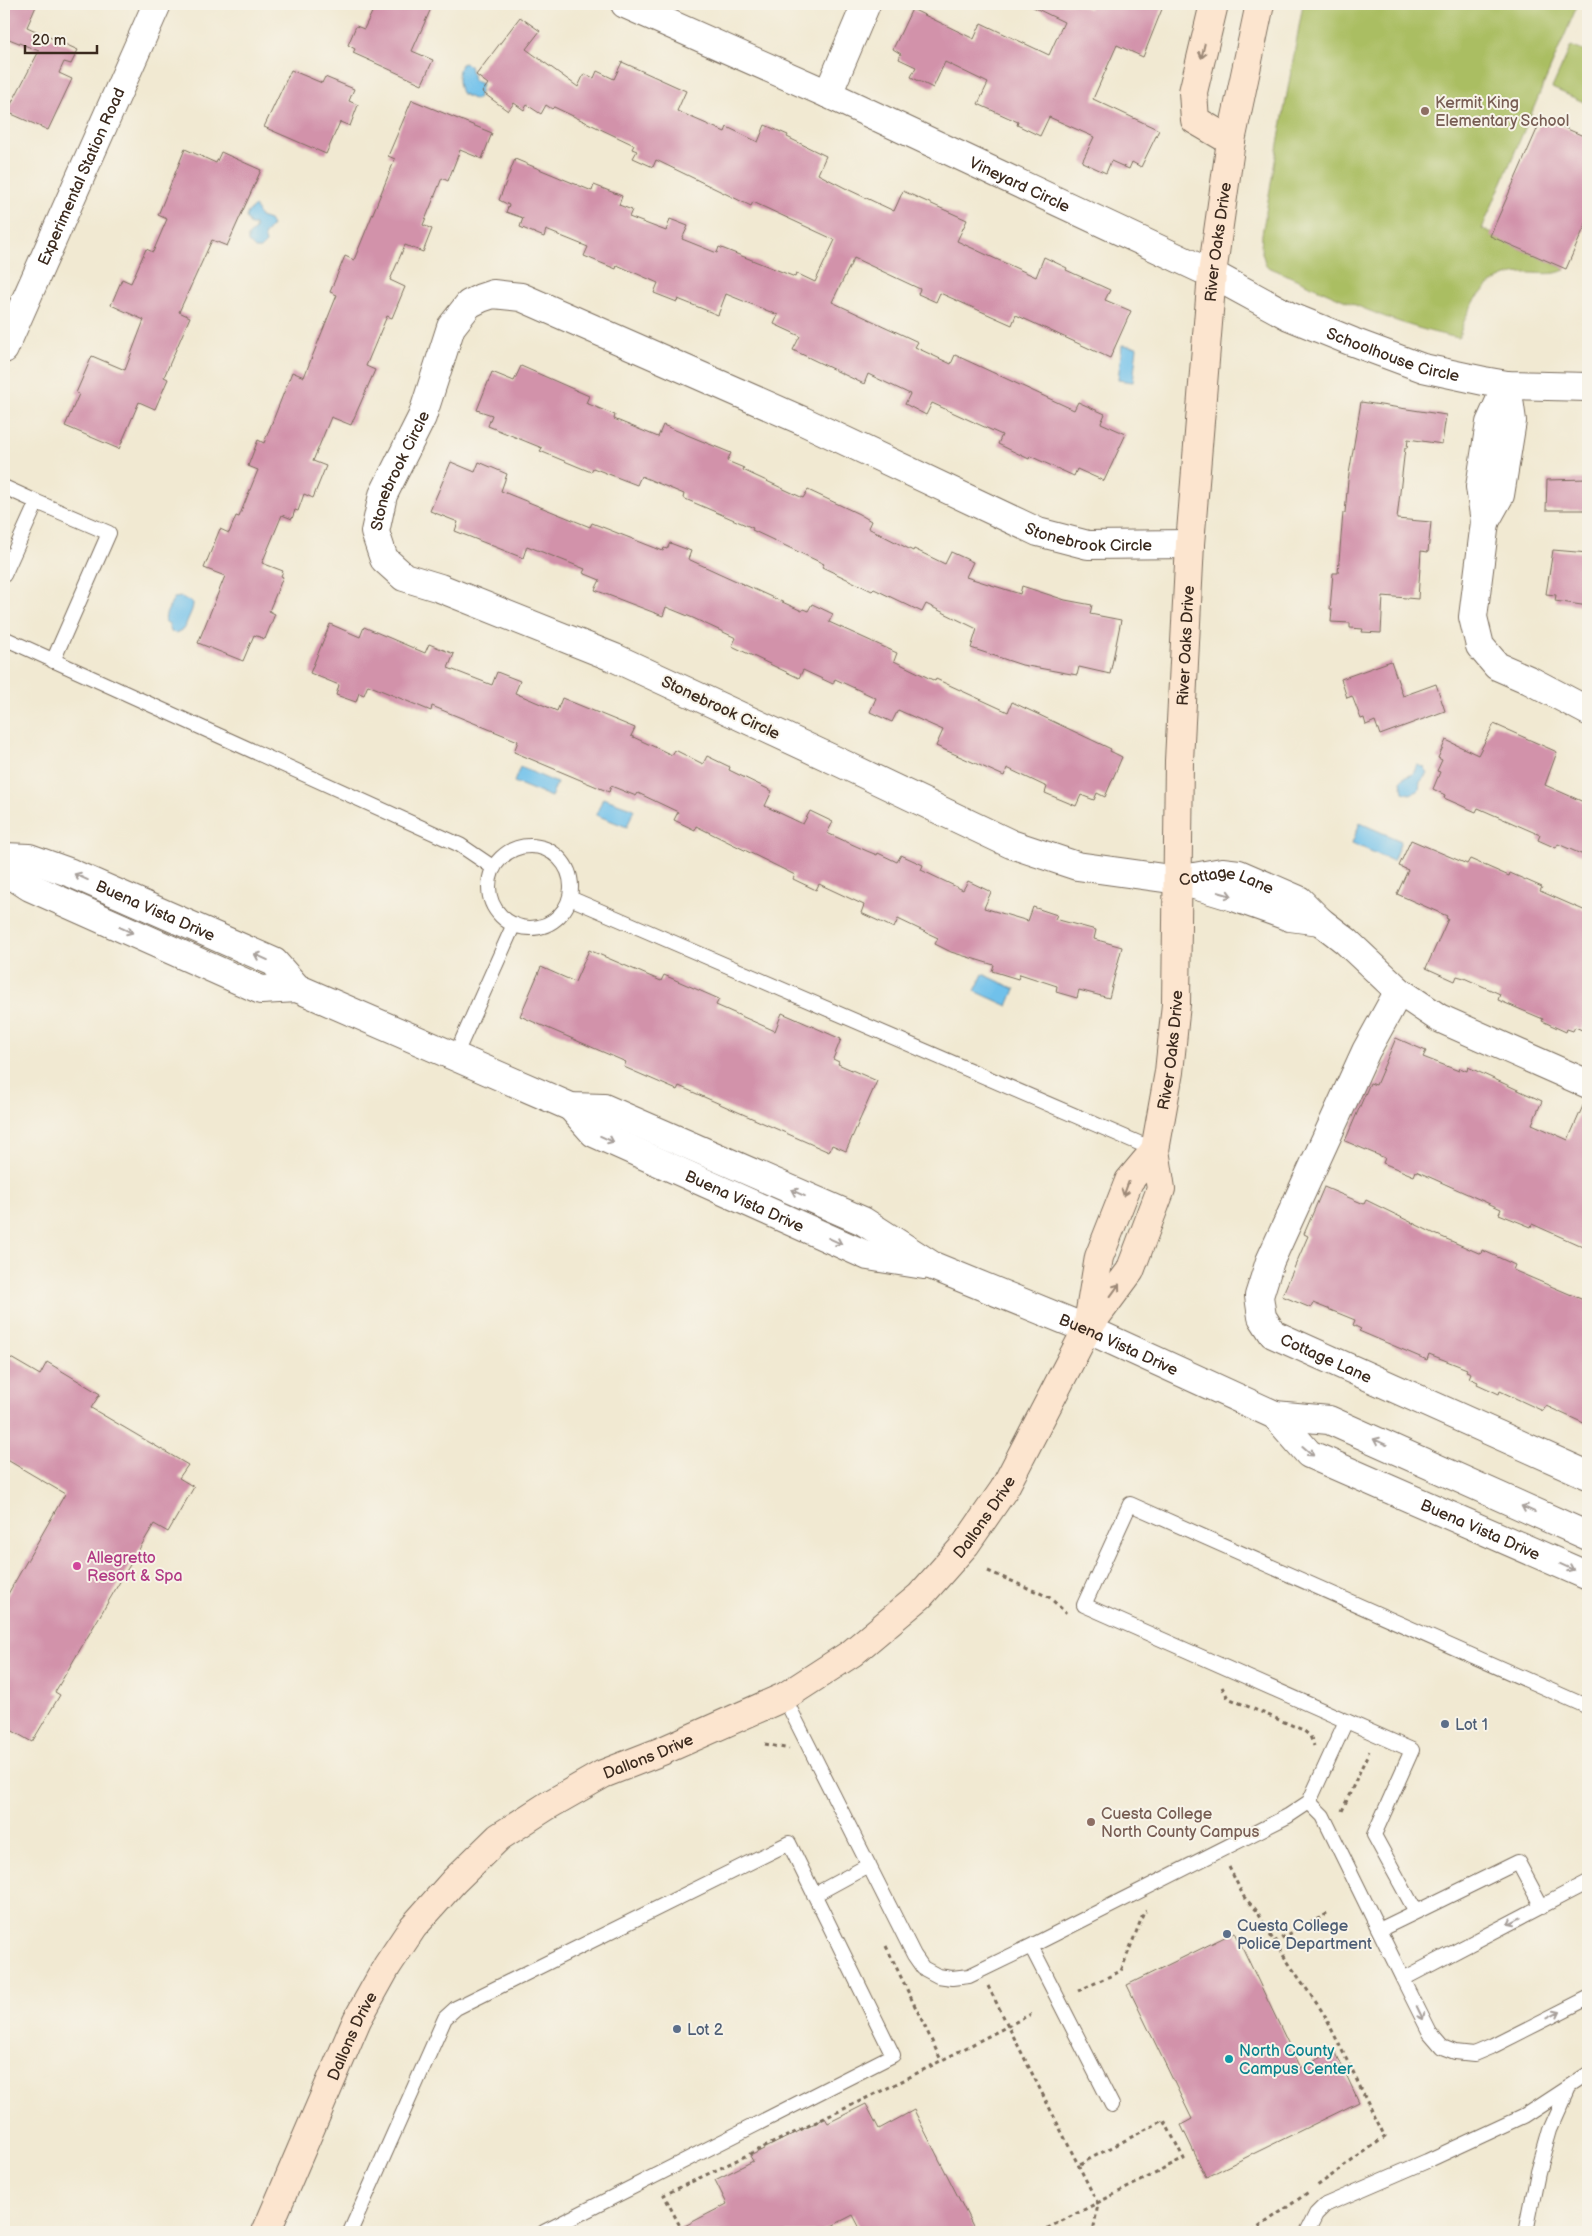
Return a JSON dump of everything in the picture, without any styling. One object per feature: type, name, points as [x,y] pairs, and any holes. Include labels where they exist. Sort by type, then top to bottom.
[{"type":"street","name":"Experimental Station Road","points":[[4,348],[157,4]]},
{"type":"street","name":"Vineyard Circle","points":[[625,4],[828,94],[1212,274]]},
{"type":"street","points":[[828,94],[866,4]]},
{"type":"street","points":[[1214,4],[1193,92],[1195,120],[1231,141]]},
{"type":"street","name":"River Oaks Drive","points":[[1086,1329],[1130,1271],[1161,1189],[1155,1150],[1169,1072],[1176,1004],[1178,761],[1190,544],[1212,274],[1231,141],[1260,4]]},
{"type":"street","name":"Schoolhouse Circle","points":[[1212,274],[1289,316],[1422,368],[1506,385],[1588,387]]},
{"type":"street","name":"Stonebrook Circle","points":[[1178,880],[1078,866],[1011,844],[615,658],[440,588],[404,578],[384,559],[376,532],[383,495],[422,417],[451,327],[469,304],[493,294],[522,298],[549,309],[803,421],[1038,532],[1088,545],[1190,544]]},
{"type":"street","points":[[1506,385],[1490,423],[1480,488],[1485,522],[1473,617],[1480,646],[1497,666],[1529,680],[1588,711]]},
{"type":"street","name":"Buena Vista Drive","points":[[4,857],[29,858],[71,873],[265,958],[274,962],[297,988],[571,1107],[604,1108],[854,1218],[933,1266],[1086,1329],[1275,1415],[1328,1420],[1588,1536]]},
{"type":"street","name":"Buena Vista Drive","points":[[4,870],[30,887],[262,990],[297,988]]},
{"type":"street","name":"Cottage Lane","points":[[1178,880],[1242,899],[1290,917],[1320,921],[1346,941],[1398,991],[1438,1018],[1588,1084]]},
{"type":"street","name":"Cottage Lane","points":[[1398,991],[1366,1051],[1270,1261],[1259,1296],[1262,1318],[1273,1334],[1588,1475]]},
{"type":"street","name":"Dallons Drive","points":[[266,2232],[357,2020],[387,1966],[413,1927],[454,1881],[500,1837],[547,1806],[603,1774],[662,1751],[784,1697],[852,1652],[920,1596],[966,1544],[1004,1489],[1086,1329]]},
{"type":"street","name":"Buena Vista Drive","points":[[1275,1415],[1310,1454],[1588,1576]]},
{"type":"lane","points":[[4,487],[109,534],[53,661]]},
{"type":"lane","points":[[4,575],[37,502]]},
{"type":"lane","points":[[4,638],[460,845],[494,868]]},
{"type":"lane","points":[[535,846],[549,850],[560,858],[568,870],[571,884],[570,898],[564,910],[556,919],[544,926],[532,928],[514,924],[507,921],[491,901],[489,888],[494,868],[508,852],[521,847],[535,846]]},
{"type":"lane","points":[[570,898],[1155,1150]]},
{"type":"lane","points":[[455,1056],[514,924]]},
{"type":"lane","points":[[1416,1912],[1374,1835],[1412,1750],[1084,1605],[1130,1504],[1588,1707]]},
{"type":"lane","points":[[784,1697],[914,1955],[924,1968],[938,1976],[952,1978],[969,1976],[1288,1816],[1309,1802],[1346,1721]]},
{"type":"lane","points":[[1309,1802],[1323,1816],[1430,2033],[1442,2046],[1455,2052],[1474,2054],[1588,1998]]},
{"type":"lane","points":[[350,2232],[445,2018],[456,2008],[789,1842],[893,2055],[544,2232]]},
{"type":"lane","points":[[1379,1930],[1518,1862],[1542,1907]]},
{"type":"lane","points":[[814,1895],[870,1865]]},
{"type":"lane","points":[[1404,1979],[1588,1882]]},
{"type":"lane","points":[[1031,1946],[1112,2105]]},
{"type":"lane","points":[[1307,2232],[1316,2214],[1325,2204],[1427,2161],[1524,2116],[1588,2074]]},
{"type":"lane","points":[[1526,2232],[1538,2172],[1550,2130],[1570,2086]]},
{"type":"path","points":[[988,1571],[1049,1597],[1068,1615]]},
{"type":"path","points":[[1220,1682],[1228,1698],[1303,1730],[1310,1736],[1314,1749]]},
{"type":"path","points":[[1342,1813],[1377,1734]]},
{"type":"path","points":[[1226,1862],[1244,1897],[1257,1911],[1274,1942],[1324,2014],[1385,2137],[1252,2232]]},
{"type":"path","points":[[1078,1991],[1122,1971],[1144,1912],[1152,1908]]},
{"type":"path","points":[[1274,1942],[1329,1913]]},
{"type":"path","points":[[882,1939],[942,2060]]},
{"type":"path","points":[[986,1983],[1098,2204],[1093,2232]]},
{"type":"path","points":[[682,2232],[664,2195],[942,2060],[1031,2014]]},
{"type":"path","points":[[1040,2232],[1184,2159],[1164,2120],[1078,2165]]},
{"type":"path","points":[[671,2232],[680,2228]]},
{"type":"green space","name":"Kermit King Elementary School","points":[[1303,4],[1578,4],[1482,229],[1492,233],[1491,236],[1566,269],[1550,274],[1521,273],[1509,275],[1498,280],[1488,287],[1472,305],[1462,326],[1459,338],[1384,317],[1266,266],[1261,249],[1262,234]]},
{"type":"green space","points":[[1571,46],[1588,53],[1588,104],[1552,88]]},
{"type":"water","points":[[465,63],[470,66],[473,80],[482,84],[478,99],[473,99],[461,93],[458,75],[461,64]]},
{"type":"water","points":[[255,206],[260,217],[269,220],[272,225],[264,236],[266,243],[260,249],[255,249],[248,242],[248,236],[255,230],[255,225],[250,225],[246,217],[248,212]]},
{"type":"water","points":[[1122,345],[1137,347],[1133,382],[1118,380]]},
{"type":"water","points":[[181,597],[193,603],[192,609],[185,628],[176,633],[171,632],[169,624],[165,621],[166,614],[174,598]]},
{"type":"water","points":[[1417,765],[1424,767],[1428,773],[1420,782],[1419,790],[1410,794],[1403,792],[1401,781],[1403,778],[1413,774]]},
{"type":"water","points":[[520,767],[557,783],[551,797],[514,782]]},
{"type":"water","points":[[603,798],[634,809],[627,827],[596,815]]},
{"type":"water","points":[[1360,823],[1401,841],[1393,861],[1352,843]]},
{"type":"water","points":[[983,974],[1015,989],[1008,1006],[975,991]]},
{"type":"building","points":[[4,4],[37,4],[27,27],[78,50],[71,64],[64,62],[59,73],[72,79],[48,130],[7,112],[39,51],[4,37]]},
{"type":"building","points":[[376,4],[433,4],[412,51],[433,60],[422,84],[353,53],[355,49],[348,45],[356,26],[364,29]]},
{"type":"building","points":[[1027,4],[1075,4],[1089,9],[1091,4],[1164,4],[1143,57],[1117,45],[1093,99],[1159,130],[1141,167],[1132,162],[1129,169],[1111,161],[1106,173],[1082,162],[1094,137],[1049,117],[1040,136],[1017,125],[1018,122],[978,104],[988,83],[945,62],[933,88],[911,77],[916,67],[899,59],[901,54],[893,49],[912,9],[974,39],[981,23],[1049,55],[1064,22]]},
{"type":"building","points":[[520,17],[540,31],[526,49],[578,87],[584,74],[594,78],[597,71],[614,79],[622,62],[686,91],[677,111],[725,132],[727,127],[758,142],[765,125],[788,135],[787,137],[826,156],[818,174],[847,189],[894,211],[903,191],[967,220],[957,241],[1036,277],[1044,257],[1067,268],[1066,270],[1110,290],[1105,300],[1131,311],[1110,358],[1016,315],[1012,325],[940,293],[936,302],[918,294],[920,289],[854,258],[832,302],[918,342],[915,347],[951,364],[955,355],[1074,410],[1078,402],[1105,414],[1101,423],[1126,434],[1104,481],[1077,469],[1074,476],[1030,456],[1029,459],[998,444],[1002,435],[932,403],[926,415],[905,404],[910,394],[868,374],[864,384],[793,350],[800,336],[774,324],[778,315],[726,294],[718,315],[678,299],[677,302],[654,293],[658,283],[617,265],[616,269],[584,256],[588,247],[546,230],[544,237],[520,227],[523,218],[506,212],[509,205],[499,200],[515,159],[592,191],[594,185],[622,196],[619,205],[632,210],[629,217],[666,231],[670,219],[688,226],[682,239],[717,253],[719,247],[795,277],[796,273],[815,282],[835,240],[753,202],[751,206],[656,160],[653,167],[633,158],[637,151],[632,149],[634,145],[554,107],[552,109],[546,105],[541,114],[527,105],[524,110],[514,103],[508,111],[482,92],[488,84],[476,75]]},
{"type":"building","points":[[291,70],[322,83],[325,77],[354,89],[349,101],[358,105],[350,126],[340,122],[326,154],[264,127]]},
{"type":"building","points":[[412,100],[492,133],[482,159],[460,150],[448,181],[442,178],[423,225],[432,229],[423,252],[405,245],[390,280],[405,287],[392,318],[387,316],[366,366],[375,370],[351,425],[331,417],[313,461],[326,466],[313,498],[304,494],[298,511],[295,510],[292,519],[282,515],[262,563],[283,571],[281,576],[283,577],[269,611],[275,614],[265,639],[254,635],[243,661],[198,643],[225,576],[204,568],[220,529],[229,533],[236,516],[239,517],[258,470],[248,466],[258,440],[264,443],[292,372],[304,377],[337,295],[330,292],[345,256],[354,260],[395,159],[388,156]]},
{"type":"building","points":[[1542,118],[1588,138],[1588,219],[1566,269],[1490,236]]},
{"type":"building","points":[[185,149],[216,163],[221,152],[261,170],[227,246],[212,240],[179,312],[190,317],[164,377],[168,379],[155,409],[139,402],[119,449],[65,426],[79,394],[76,393],[92,356],[125,370],[144,320],[111,305],[122,279],[131,283],[146,249],[153,252],[167,219],[158,215]]},
{"type":"building","points":[[521,366],[589,396],[586,403],[615,415],[614,419],[658,437],[663,425],[731,453],[727,461],[744,468],[743,470],[803,498],[808,490],[859,514],[871,521],[868,528],[913,551],[914,549],[945,564],[951,552],[973,562],[966,577],[1020,594],[1022,586],[1065,600],[1092,605],[1090,614],[1121,620],[1110,674],[1079,667],[1077,675],[1022,665],[971,648],[977,629],[926,604],[922,612],[874,589],[872,591],[822,567],[824,564],[752,530],[753,528],[683,498],[684,494],[641,476],[637,485],[593,468],[591,472],[540,451],[542,448],[488,426],[492,415],[477,410],[492,372],[514,381]]},
{"type":"building","points":[[1361,402],[1446,415],[1442,444],[1408,439],[1407,448],[1405,448],[1397,519],[1431,522],[1428,552],[1421,551],[1418,599],[1383,596],[1381,633],[1362,632],[1363,629],[1350,628],[1350,623],[1331,622],[1332,609],[1330,609],[1333,573],[1338,573],[1343,513],[1345,513],[1348,480]]},
{"type":"building","points":[[451,462],[475,472],[479,462],[507,474],[501,491],[590,527],[592,523],[663,551],[664,548],[667,549],[670,543],[691,551],[688,559],[802,611],[803,609],[808,611],[812,604],[833,614],[829,622],[897,653],[894,661],[935,681],[936,679],[1008,712],[1012,702],[1111,749],[1110,751],[1122,757],[1105,797],[1097,793],[1094,800],[1081,795],[1076,806],[1045,793],[1047,787],[1007,768],[1004,776],[936,746],[943,730],[898,710],[892,722],[870,712],[876,698],[835,679],[833,684],[803,670],[799,678],[732,646],[736,638],[693,618],[666,607],[663,616],[595,590],[600,580],[583,573],[585,569],[527,546],[523,558],[455,531],[458,522],[430,511]]},
{"type":"building","points":[[1588,479],[1588,510],[1546,510],[1547,480]]},
{"type":"building","points":[[1553,550],[1588,553],[1588,606],[1555,601],[1556,595],[1546,594]]},
{"type":"building","points":[[330,624],[360,637],[364,627],[425,653],[429,644],[454,654],[448,668],[492,685],[497,672],[520,681],[515,693],[557,711],[562,698],[635,728],[631,736],[672,755],[675,750],[703,764],[707,756],[730,767],[729,770],[772,791],[765,806],[803,824],[810,811],[833,822],[827,833],[867,851],[877,855],[878,853],[897,862],[901,855],[923,865],[921,870],[963,890],[968,881],[991,892],[984,908],[1028,921],[1033,907],[1057,915],[1055,919],[1096,930],[1094,939],[1122,947],[1109,998],[1079,990],[1077,998],[1056,992],[1057,986],[1020,974],[1018,979],[992,971],[994,965],[951,952],[935,944],[938,938],[898,919],[894,928],[861,913],[864,905],[819,884],[816,890],[793,879],[795,875],[696,826],[695,830],[674,820],[678,812],[638,793],[636,796],[611,786],[609,792],[514,752],[518,741],[432,706],[431,711],[368,685],[364,695],[359,693],[356,702],[336,695],[339,685],[310,673]]},
{"type":"building","points":[[1391,661],[1403,696],[1436,684],[1445,711],[1380,735],[1375,721],[1366,725],[1364,718],[1361,719],[1352,696],[1347,698],[1341,679]]},
{"type":"building","points":[[1494,724],[1557,752],[1545,785],[1588,804],[1588,857],[1558,844],[1556,848],[1538,840],[1540,835],[1478,808],[1476,812],[1444,798],[1445,795],[1433,789],[1440,772],[1437,771],[1442,760],[1438,758],[1446,740],[1478,755]]},
{"type":"building","points":[[1411,840],[1467,864],[1470,859],[1509,876],[1510,873],[1542,887],[1540,891],[1588,912],[1588,1015],[1582,1030],[1575,1027],[1573,1031],[1567,1029],[1566,1032],[1542,1021],[1543,1019],[1498,1000],[1500,994],[1464,978],[1457,976],[1455,981],[1426,968],[1448,919],[1446,918],[1447,916],[1397,894],[1408,870],[1399,866]]},
{"type":"building","points":[[589,950],[661,981],[664,975],[719,999],[716,1005],[775,1031],[782,1013],[841,1039],[833,1059],[839,1062],[838,1064],[877,1081],[846,1151],[832,1145],[829,1152],[679,1086],[677,1090],[624,1067],[626,1062],[520,1016],[541,967],[575,982]]},
{"type":"building","points":[[1396,1038],[1426,1051],[1423,1057],[1459,1071],[1460,1068],[1467,1071],[1468,1067],[1542,1101],[1532,1124],[1568,1140],[1586,1099],[1588,1099],[1588,1249],[1532,1224],[1531,1227],[1499,1214],[1501,1209],[1416,1171],[1414,1176],[1383,1163],[1385,1158],[1345,1141],[1370,1083],[1376,1085]]},
{"type":"building","points":[[1324,1187],[1364,1204],[1366,1200],[1481,1254],[1482,1250],[1515,1265],[1513,1270],[1588,1302],[1588,1425],[1546,1406],[1543,1411],[1500,1391],[1499,1394],[1477,1384],[1478,1382],[1469,1378],[1471,1373],[1466,1371],[1467,1369],[1429,1354],[1427,1360],[1359,1331],[1361,1329],[1353,1325],[1355,1320],[1313,1303],[1311,1308],[1282,1296],[1308,1236],[1304,1234]]},
{"type":"building","name":"Allegretto Resort & Spa","points":[[4,1354],[40,1375],[47,1362],[100,1394],[91,1408],[188,1465],[179,1478],[194,1487],[168,1532],[154,1524],[55,1692],[60,1695],[32,1742],[4,1726],[4,1601],[65,1494],[4,1458]]},
{"type":"building","name":"North County Campus Center","points":[[1235,1932],[1300,2068],[1335,2051],[1359,2102],[1206,2177],[1181,2125],[1192,2119],[1127,1985]]},
{"type":"building","points":[[866,2104],[879,2129],[914,2110],[976,2232],[862,2232],[853,2215],[820,2232],[673,2232],[727,2204],[715,2180],[753,2161],[750,2156],[825,2118],[828,2123]]},
{"type":"place","name":"Kermit King Elementary School","points":[[1425,111]]},
{"type":"place","name":"Allegretto Resort & Spa","points":[[77,1566]]},
{"type":"place","name":"Lot 1","points":[[1445,1724]]},
{"type":"place","name":"Cuesta College North County Campus","points":[[1091,1822]]},
{"type":"place","name":"Cuesta College Police Department","points":[[1227,1934]]},
{"type":"place","name":"Lot 2","points":[[677,2029]]},
{"type":"place","name":"North County Campus Center","points":[[1229,2059]]}]
